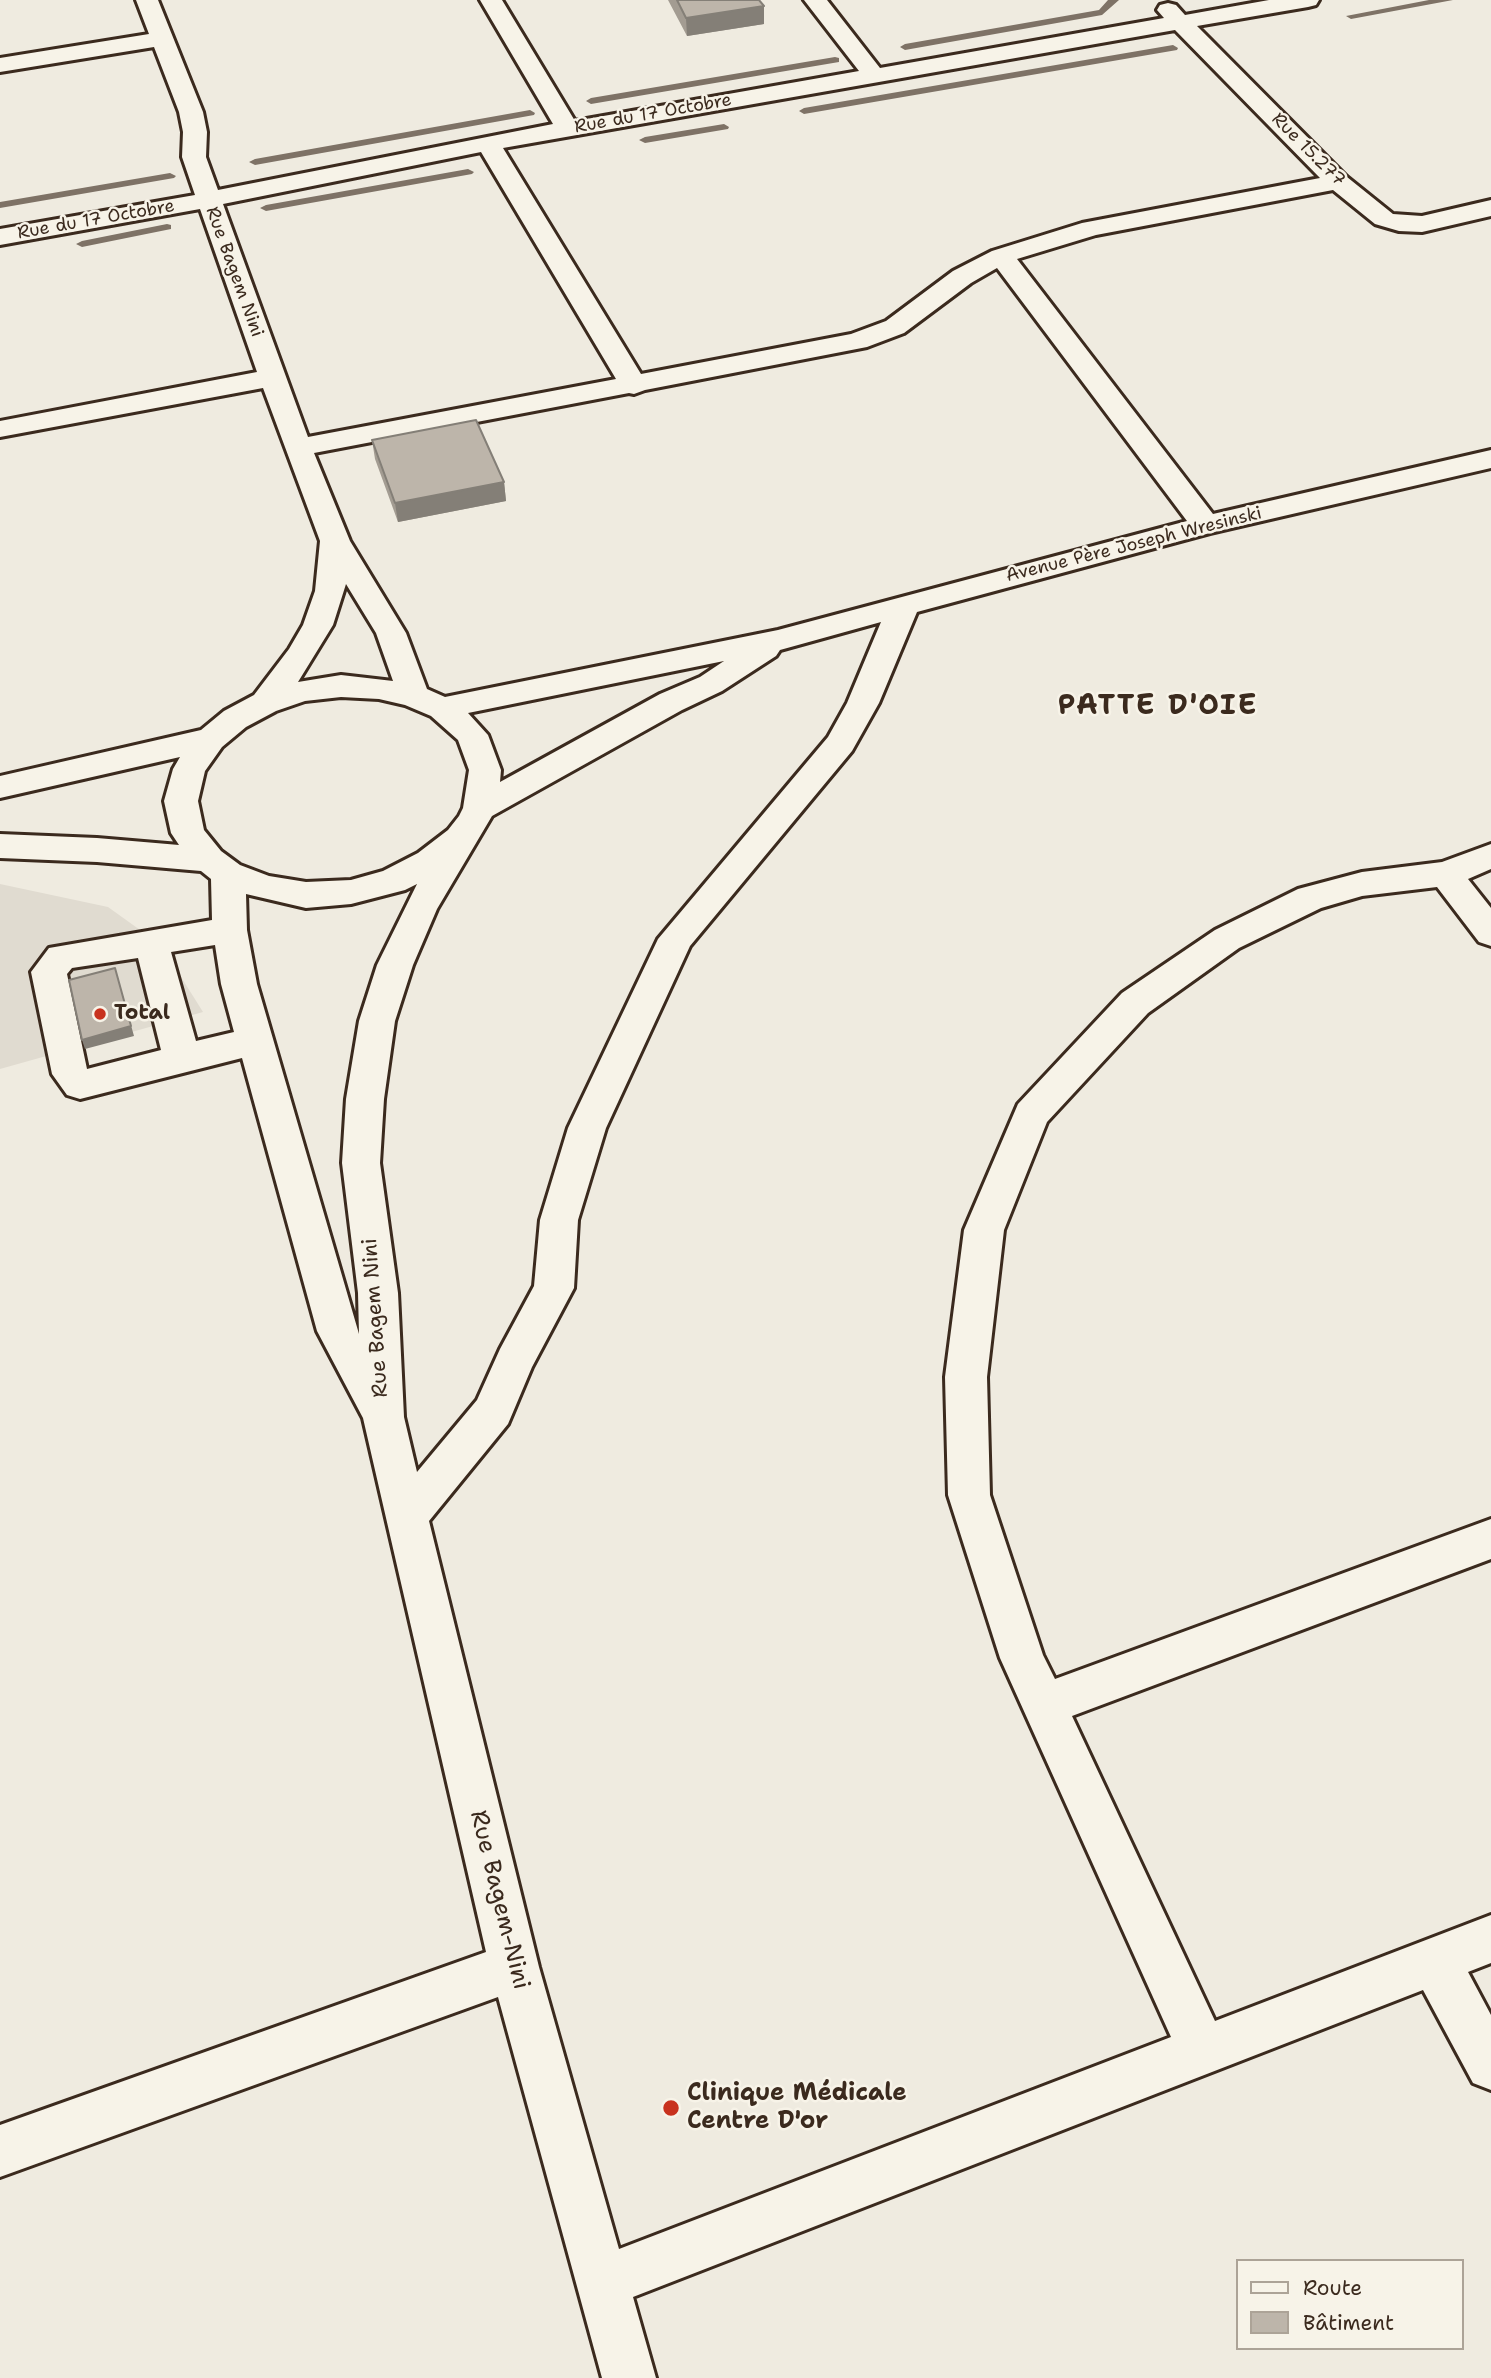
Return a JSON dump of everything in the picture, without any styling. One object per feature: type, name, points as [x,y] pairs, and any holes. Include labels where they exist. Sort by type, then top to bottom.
[{"type":"street","name":"Rue Bagem Nini","points":[[147,0],[191,112],[195,132],[194,156],[208,200],[298,448],[335,541],[391,632],[428,702]]},
{"type":"street","points":[[491,0],[568,129]]},
{"type":"street","points":[[815,0],[875,77]]},
{"type":"street","name":"Rue 15.277","points":[[1158,0],[1338,182],[1384,219],[1422,224],[1491,208]]},
{"type":"street","name":"Rue du 17 Octobre","points":[[0,237],[208,200],[488,143],[1308,0]]},
{"type":"street","points":[[0,65],[162,39]]},
{"type":"street","points":[[488,143],[634,386]]},
{"type":"street","points":[[298,448],[634,386],[857,341],[895,327],[962,276],[1002,256],[1091,228],[1338,182]]},
{"type":"street","points":[[1002,256],[1206,525]]},
{"type":"street","points":[[0,429],[272,378]]},
{"type":"street","name":"Avenue Père Joseph Wresinski","points":[[428,702],[778,640],[1206,525],[1491,459]]},
{"type":"street","name":"Rue Bagem Nini","points":[[265,703],[302,654],[318,625],[330,591],[335,541]]},
{"type":"street","points":[[407,1516],[492,1411],[514,1361],[554,1288],[559,1220],[587,1128],[676,939],[841,743],[863,703],[895,624],[906,604]]},
{"type":"street","name":"Avenue Père Joseph Wresinski","points":[[219,867],[265,888],[306,895],[351,892],[393,881],[430,862],[470,823],[671,702],[711,684],[778,640]]},
{"type":"street","points":[[219,867],[188,833],[181,801],[189,769],[211,739],[236,719],[265,703],[302,691],[341,686],[379,688],[428,702],[472,735],[485,770],[470,823]]},
{"type":"street","points":[[0,787],[211,739]]},
{"type":"street","name":"Rue Bagem Nini","points":[[383,1417],[378,1293],[361,1163],[365,1099],[377,1021],[395,965],[420,909],[470,823]]},
{"type":"street","points":[[0,846],[97,850],[219,867]]},
{"type":"street","points":[[1202,2049],[1022,1658],[969,1495],[966,1377],[984,1230],[1031,1114],[1135,1003],[1227,939],[1310,898],[1362,884],[1446,874],[1491,856]]},
{"type":"street","name":"Rue Bagem Nini","points":[[219,867],[239,984],[257,1040],[337,1331],[383,1417]]},
{"type":"street","points":[[1446,874],[1491,933]]},
{"type":"street","points":[[230,930],[61,957],[49,972],[70,1074],[80,1085],[257,1040]]},
{"type":"street","points":[[151,942],[182,1059]]},
{"type":"street","name":"Rue Bagem-Nini","points":[[383,1417],[514,1967],[629,2378]]},
{"type":"street","points":[[1045,1704],[1491,1539]]},
{"type":"street","points":[[602,2282],[1491,1939]]},
{"type":"street","points":[[1434,1959],[1491,2065]]},
{"type":"street","points":[[0,2151],[514,1967]]},
{"type":"shaded area","points":[[0,884],[108,907],[161,945],[203,1012],[0,1069]]},
{"type":"building","points":[[677,0],[759,0],[764,6],[686,18]]},
{"type":"building","points":[[476,420],[504,482],[395,503],[372,440]]},
{"type":"building","points":[[115,968],[131,1026],[82,1040],[69,980]]},
{"type":"waterway","points":[[905,47],[1102,12],[1114,0]]},
{"type":"waterway","points":[[1351,16],[1448,0]]},
{"type":"waterway","points":[[804,111],[1173,48]]},
{"type":"waterway","points":[[591,101],[835,60]]},
{"type":"waterway","points":[[255,162],[530,113]]},
{"type":"waterway","points":[[645,140],[724,127]]},
{"type":"waterway","points":[[266,208],[468,172]]},
{"type":"waterway","points":[[0,205],[170,176]]},
{"type":"waterway","points":[[82,244],[167,227]]},
{"type":"place","name":"Total","points":[[100,1014]]},
{"type":"place","name":"Clinique Médicale Centre D'or","points":[[671,2108]]},
{"type":"district","name":"PATTE D'OIE","points":[[1158,707]]}]
